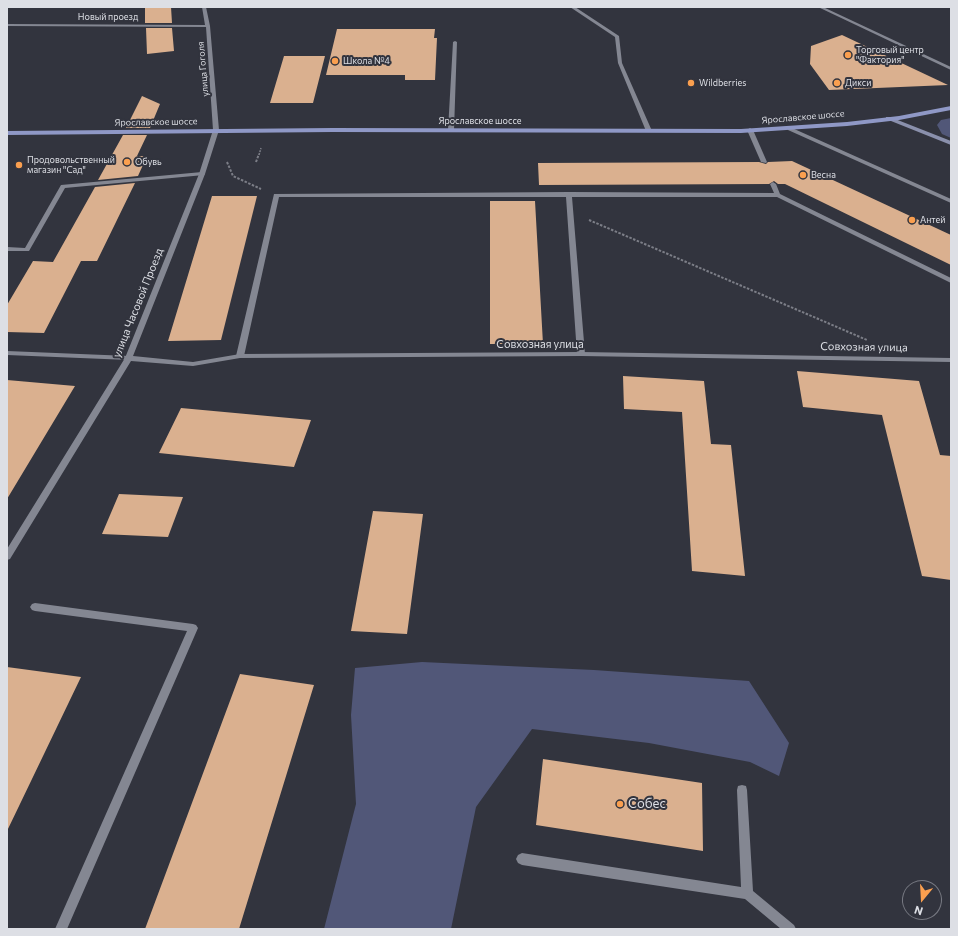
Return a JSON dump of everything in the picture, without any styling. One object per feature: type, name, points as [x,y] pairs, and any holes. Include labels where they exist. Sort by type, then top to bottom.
[{"type":"main road","name":"Ярославское шоссе","points":[[7,133],[216,130],[649,131],[790,129],[888,118],[951,108]]},
{"type":"main road","points":[[888,118],[951,143]]},
{"type":"street","name":"улица Гоголя","points":[[204,7],[208,26],[216,130]]},
{"type":"street","points":[[572,7],[617,36],[620,63],[649,131]]},
{"type":"street","points":[[820,7],[951,69]]},
{"type":"street","name":"Новый проезд","points":[[7,24],[208,26]]},
{"type":"street","points":[[451,130],[455,42]]},
{"type":"street","points":[[790,129],[951,201]]},
{"type":"street","name":"улица Часовой Проезд","points":[[7,556],[129,358],[202,174],[216,130]]},
{"type":"street","points":[[750,130],[764,162]]},
{"type":"street","points":[[7,249],[27,250],[63,186],[202,174]]},
{"type":"street","points":[[773,184],[778,195]]},
{"type":"street","points":[[569,194],[581,354]]},
{"type":"street","points":[[240,356],[276,195],[778,195],[951,281]]},
{"type":"street","name":"Совхозная улица","points":[[7,353],[129,358],[194,364],[240,356],[581,354],[951,360]]},
{"type":"street","points":[[35,607],[193,628],[61,929]]},
{"type":"street","points":[[742,790],[747,894]]},
{"type":"street","points":[[522,859],[747,894],[790,929]]},
{"type":"path","points":[[227,162],[233,176],[276,195]]},
{"type":"path","points":[[571,212],[868,340]]},
{"type":"shaded area","points":[[951,118],[951,138],[942,134],[937,125],[941,120]]},
{"type":"shaded area","points":[[422,662],[594,670],[749,681],[789,743],[779,776],[750,762],[649,743],[532,729],[476,807],[451,929],[324,929],[356,804],[351,715],[355,668]]},
{"type":"building","points":[[145,7],[171,7],[172,23],[145,23]]},
{"type":"building","points":[[146,28],[172,28],[174,51],[147,54]]},
{"type":"building","points":[[337,29],[435,29],[434,38],[437,38],[435,80],[405,80],[405,75],[326,75]]},
{"type":"building","name":"Торговый центр \"Фактория\"","points":[[842,35],[948,85],[829,90],[810,64],[811,46]]},
{"type":"building","points":[[284,56],[325,56],[313,103],[270,103]]},
{"type":"building","points":[[142,96],[160,104],[150,128],[126,128]]},
{"type":"building","points":[[123,135],[147,135],[137,156],[147,156],[138,176],[98,180]]},
{"type":"building","points":[[792,161],[951,235],[951,265],[785,184],[778,184],[774,181],[769,184],[539,185],[538,163],[759,162],[766,164],[768,162]]},
{"type":"building","points":[[135,183],[97,261],[81,261],[44,333],[7,332],[7,305],[33,261],[53,262],[95,187]]},
{"type":"building","points":[[212,196],[257,196],[221,340],[168,341]]},
{"type":"building","points":[[490,201],[535,201],[543,344],[490,344]]},
{"type":"building","points":[[797,371],[919,381],[940,455],[951,456],[951,580],[922,576],[882,415],[803,407]]},
{"type":"building","points":[[623,376],[704,381],[711,444],[731,445],[745,576],[692,571],[682,412],[624,409]]},
{"type":"building","points":[[7,380],[75,386],[7,499]]},
{"type":"building","points":[[181,408],[311,420],[294,467],[159,453]]},
{"type":"building","points":[[119,494],[183,497],[168,537],[102,534]]},
{"type":"building","points":[[373,511],[423,514],[407,634],[351,631]]},
{"type":"building","points":[[7,667],[81,677],[7,831]]},
{"type":"building","points":[[240,674],[314,685],[239,929],[145,929]]},
{"type":"building","name":"Собес","points":[[543,759],[702,783],[703,851],[536,825]]},
{"type":"place","name":"Торговый центр \"Фактория\"","points":[[848,55]]},
{"type":"place","name":"Школа №4","points":[[335,61]]},
{"type":"place","name":"Wildberries","points":[[691,83]]},
{"type":"place","name":"Дикси","points":[[837,83]]},
{"type":"place","name":"Обувь","points":[[127,162]]},
{"type":"place","name":"Продовольственный магазин \"Сад\"","points":[[19,165]]},
{"type":"place","name":"Весна","points":[[803,175]]},
{"type":"place","name":"Антей","points":[[912,220]]},
{"type":"place","name":"Собес","points":[[620,804]]}]
